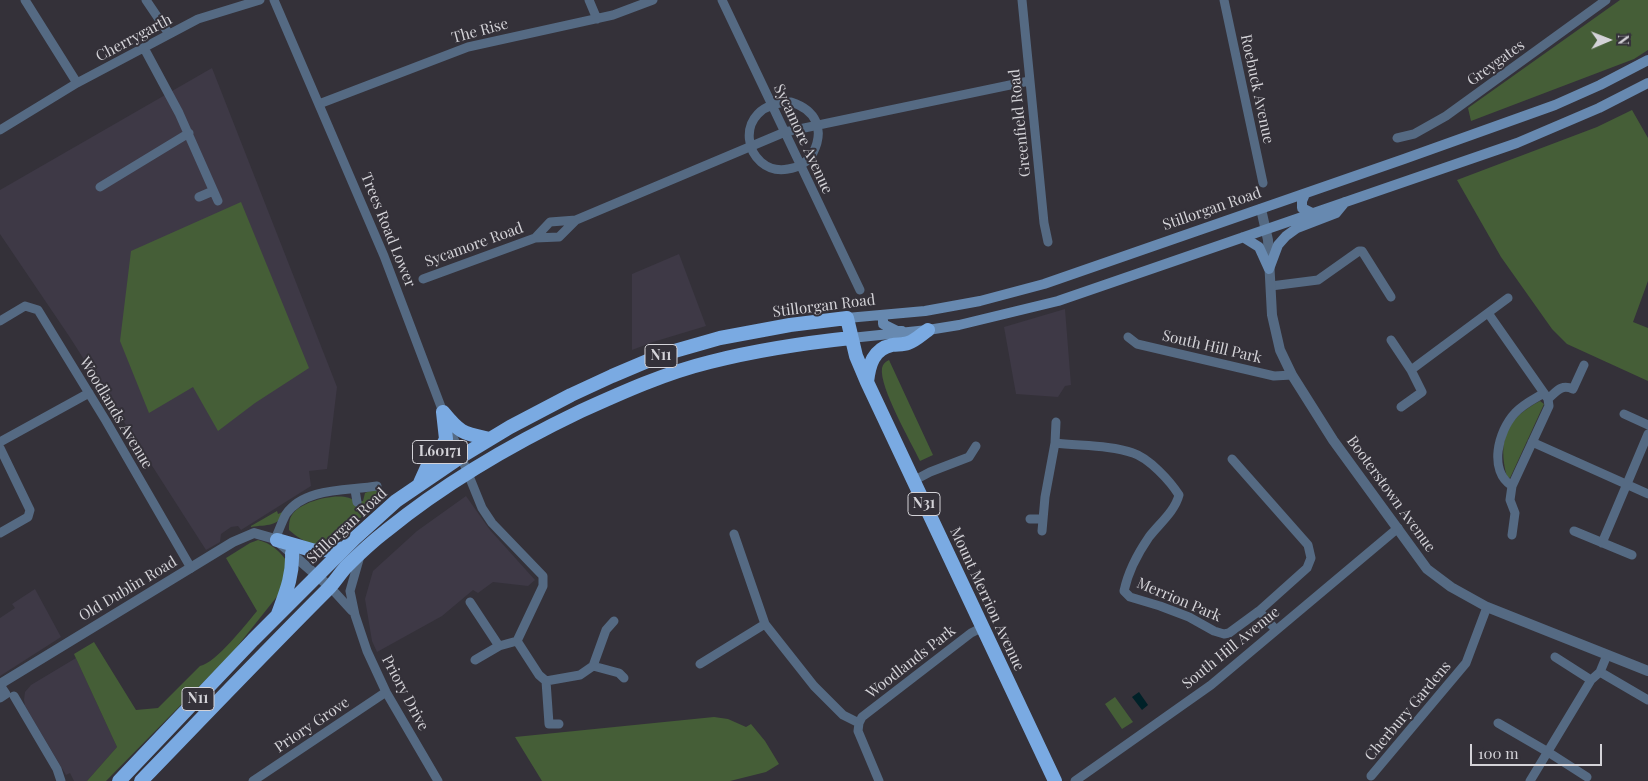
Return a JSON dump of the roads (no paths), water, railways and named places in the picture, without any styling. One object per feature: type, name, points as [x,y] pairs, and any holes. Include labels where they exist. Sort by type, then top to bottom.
[{"type":"highway","name":"Mount Merrion Avenue","points":[[847,318],[856,356],[867,382],[1056,781]]},
{"type":"highway","name":"Stillorgan Road","points":[[119,781],[277,617],[376,518],[419,485],[462,456],[571,395],[664,354],[720,338],[790,325],[847,318]]},
{"type":"highway","points":[[867,382],[868,372],[874,357],[881,348],[893,344],[908,343],[928,330]]},
{"type":"highway","name":"Stillorgan Road","points":[[140,781],[330,587],[346,567],[385,531],[427,500],[514,444],[641,384],[673,373],[726,358],[811,342],[851,338]]},
{"type":"highway","points":[[444,412],[457,429],[467,434],[490,439]]},
{"type":"highway","name":"L60171","points":[[419,485],[428,465],[440,453],[446,439],[444,412]]},
{"type":"highway","points":[[276,539],[315,551],[345,548]]},
{"type":"highway","name":"N11","points":[[277,617],[291,579],[293,568],[292,553]]},
{"type":"main road","name":"Stillorgan Road","points":[[847,318],[925,310],[980,301],[1032,287],[1555,106],[1648,60]]},
{"type":"main road","name":"Stillorgan Road","points":[[851,338],[928,330],[986,319],[1058,301],[1517,143],[1599,108],[1648,83]]},
{"type":"main road","points":[[1305,194],[1302,200],[1302,208],[1312,213]]},
{"type":"main road","points":[[1269,269],[1278,245],[1286,236],[1298,228],[1336,213],[1345,202]]},
{"type":"main road","points":[[1243,237],[1259,247],[1269,269]]},
{"type":"main road","points":[[885,315],[883,324],[897,331],[928,330]]},
{"type":"street","points":[[26,0],[77,83]]},
{"type":"street","points":[[146,0],[169,34]]},
{"type":"street","name":"Cherrygarth","points":[[0,130],[77,83],[198,19],[260,0]]},
{"type":"street","name":"Trees Road Lower","points":[[274,0],[384,256],[482,508],[492,523],[543,576],[543,586],[517,641]]},
{"type":"street","points":[[589,0],[596,19]]},
{"type":"street","name":"The Rise","points":[[319,104],[468,47],[519,34],[613,15],[653,0]]},
{"type":"street","name":"Sycamore Avenue","points":[[722,0],[860,290]]},
{"type":"street","name":"Greenfield Road","points":[[1022,0],[1044,223],[1048,242]]},
{"type":"street","name":"Roebuck Avenue","points":[[1224,0],[1264,184]]},
{"type":"street","name":"Greygates","points":[[1397,138],[1414,134],[1446,116],[1606,0]]},
{"type":"street","points":[[144,48],[189,133],[218,202]]},
{"type":"street","name":"Sycamore Road","points":[[535,238],[550,222],[576,220],[784,132],[911,104],[1029,81]]},
{"type":"street","points":[[791,102],[799,105],[806,108],[818,124],[818,135],[812,153],[800,165],[784,170],[773,169],[763,164],[751,147],[749,138],[753,121],[758,114],[771,104],[791,102]]},
{"type":"street","points":[[100,187],[189,133]]},
{"type":"street","points":[[199,197],[213,191]]},
{"type":"street","name":"Booterstown Avenue","points":[[1261,209],[1267,229],[1269,269],[1272,286],[1272,315],[1277,340],[1292,375],[1333,440],[1427,569],[1451,587],[1487,607],[1648,671]]},
{"type":"street","name":"Sycamore Road","points":[[423,279],[535,238],[559,237],[576,220]]},
{"type":"street","points":[[1272,286],[1318,280],[1359,251],[1362,251],[1392,297]]},
{"type":"street","points":[[1411,370],[1508,298]]},
{"type":"street","name":"Woodlands Avenue","points":[[0,322],[25,306],[38,310],[156,505],[191,568]]},
{"type":"street","points":[[1488,313],[1546,396],[1549,406],[1512,486],[1510,500],[1515,513],[1512,535]]},
{"type":"street","name":"South Hill Park","points":[[1128,337],[1137,344],[1264,374],[1292,375]]},
{"type":"street","points":[[1391,340],[1411,370],[1422,392],[1401,407]]},
{"type":"street","points":[[1512,486],[1504,481],[1498,465],[1499,442],[1506,424],[1528,402],[1566,386],[1573,389],[1584,365]]},
{"type":"street","points":[[0,442],[89,393]]},
{"type":"street","points":[[1624,414],[1648,426]]},
{"type":"street","points":[[1042,531],[1045,497],[1055,443],[1056,422]]},
{"type":"street","points":[[1602,543],[1648,434]]},
{"type":"street","points":[[1532,442],[1648,494]]},
{"type":"street","name":"Merrion Park","points":[[1055,443],[1112,448],[1132,452],[1144,458],[1174,487],[1179,495],[1177,502],[1139,553],[1124,591],[1130,598],[1160,606],[1224,634],[1235,631],[1260,612],[1307,568],[1311,558],[1308,545],[1232,459]]},
{"type":"street","points":[[913,481],[930,472],[969,458],[976,446]]},
{"type":"street","points":[[0,448],[30,510],[28,517],[0,533]]},
{"type":"street","points":[[276,539],[285,515],[293,506],[306,498],[327,492],[377,486]]},
{"type":"street","points":[[355,490],[356,502]]},
{"type":"street","points":[[1030,519],[1043,519]]},
{"type":"street","name":"South Hill Avenue","points":[[1075,781],[1211,685],[1398,528]]},
{"type":"street","points":[[1574,531],[1632,555]]},
{"type":"street","name":"Old Dublin Road","points":[[0,685],[233,542],[254,533],[276,539],[330,587]]},
{"type":"street","points":[[734,534],[765,624],[814,686],[842,715],[859,723],[858,731],[879,781]]},
{"type":"street","name":"Priory Drive","points":[[360,554],[350,591],[355,615],[367,651],[386,692],[438,781]]},
{"type":"street","name":"Priory Drive","points":[[330,587],[355,615]]},
{"type":"street","points":[[470,602],[499,646]]},
{"type":"street","name":"Cherbury Gardens","points":[[1371,776],[1466,663],[1487,607]]},
{"type":"street","points":[[1260,612],[1276,630]]},
{"type":"street","points":[[546,681],[580,675],[593,666],[606,630],[614,621]]},
{"type":"street","points":[[700,664],[765,624]]},
{"type":"street","name":"Woodlands Park","points":[[859,723],[862,716],[971,633],[983,626]]},
{"type":"street","points":[[475,660],[499,646],[517,641],[539,674],[546,681],[549,724],[559,724]]},
{"type":"street","points":[[1530,781],[1591,680],[1600,672],[1607,655]]},
{"type":"street","points":[[1555,657],[1591,680]]},
{"type":"street","points":[[593,666],[619,673],[624,678]]},
{"type":"street","points":[[1600,672],[1648,700]]},
{"type":"street","points":[[0,685],[6,694],[0,698]]},
{"type":"street","name":"Priory Grove","points":[[253,781],[386,692]]},
{"type":"street","points":[[14,696],[57,769],[61,781]]},
{"type":"street","points":[[1498,722],[1587,777]]},
{"type":"water","points":[[1139,692],[1148,705],[1142,710],[1132,697]]}]
